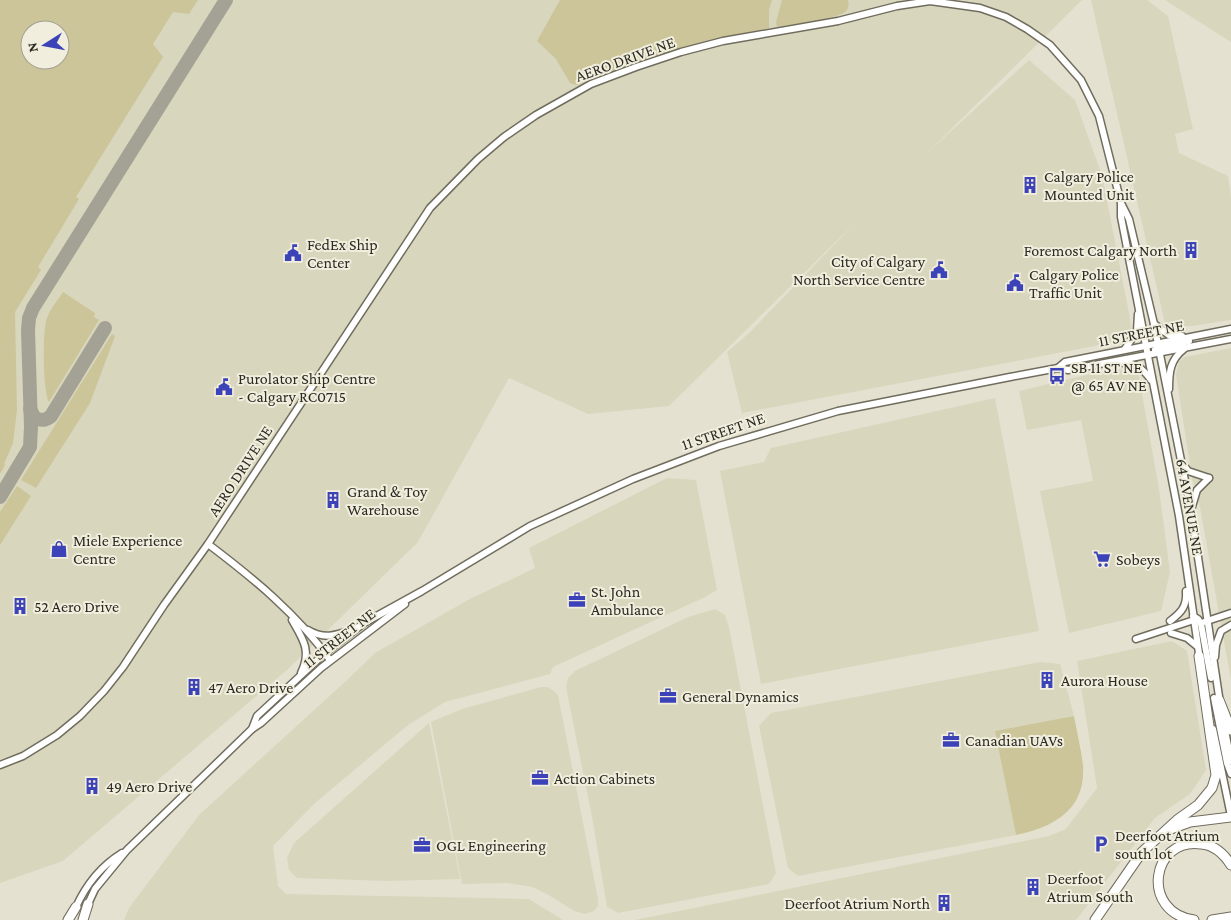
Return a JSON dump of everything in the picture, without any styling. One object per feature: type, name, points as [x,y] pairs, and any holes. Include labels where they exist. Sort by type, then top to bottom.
[{"type":"highway","points":[[1094,920],[1142,852],[1163,832],[1198,805],[1212,788],[1216,775],[1198,652]]},
{"type":"highway","points":[[1219,700],[1231,730]]},
{"type":"highway","points":[[1163,832],[1190,822],[1231,816]]},
{"type":"highway","points":[[1194,920],[1175,914],[1162,899],[1158,888],[1158,877],[1160,867],[1165,859],[1179,847],[1198,843],[1208,845],[1219,851],[1231,865]]},
{"type":"highway","points":[[82,920],[88,904]]},
{"type":"highway","points":[[68,920],[76,907]]},
{"type":"highway","points":[[72,920],[76,907]]},
{"type":"highway","points":[[1212,920],[1231,917]]},
{"type":"street","name":"64 AVENUE NE","points":[[860,15],[897,6],[930,1],[980,8],[1006,17],[1050,45],[1081,80],[1099,116],[1121,203],[1129,219],[1154,324],[1191,511],[1206,613],[1198,621],[1198,652],[1231,816]]},
{"type":"street","name":"AERO DRIVE NE","points":[[0,765],[23,756],[57,735],[80,716],[104,691],[123,667],[164,605],[208,544],[430,208],[478,159],[536,114],[570,94],[636,67],[723,41],[838,21],[860,15]]},
{"type":"street","name":"64 AVENUE NE","points":[[1121,203],[1121,217],[1149,355],[1181,535],[1198,621],[1214,671],[1231,761]]},
{"type":"street","points":[[1125,349],[1137,331],[1138,301]]},
{"type":"street","points":[[1154,324],[1170,335],[1193,336]]},
{"type":"street","points":[[1149,355],[1159,348],[1231,330]]},
{"type":"street","name":"11 STREET NE","points":[[1159,348],[1193,336],[1231,330]]},
{"type":"street","name":"11 STREET NE","points":[[1058,368],[1065,362],[1125,349],[1147,346],[1186,348],[1231,339]]},
{"type":"street","points":[[1170,405],[1169,376],[1172,364],[1177,355],[1186,348]]},
{"type":"street","name":"11 STREET NE","points":[[252,729],[257,716],[325,653],[356,628],[530,526],[633,479],[720,446],[838,410],[1058,368],[1068,370],[1149,355]]},
{"type":"street","points":[[1109,362],[1129,363],[1139,366],[1153,384]]},
{"type":"street","points":[[1180,460],[1188,471],[1209,478],[1197,490],[1191,511]]},
{"type":"street","points":[[1170,621],[1181,613],[1186,600],[1179,547],[1181,535]]},
{"type":"street","points":[[208,544],[255,580],[283,606],[330,660]]},
{"type":"street","name":"11 STREET NE","points":[[88,904],[95,889],[127,850],[252,729],[330,660],[422,591]]},
{"type":"street","points":[[283,606],[303,640],[307,653],[306,663],[298,678]]},
{"type":"street","points":[[1136,639],[1231,613]]},
{"type":"street","points":[[1198,621],[1227,763],[1231,774]]},
{"type":"street","points":[[1214,671],[1216,645],[1221,631],[1231,625]]},
{"type":"street","points":[[302,627],[315,634],[325,636],[356,628]]},
{"type":"street","points":[[1170,633],[1187,638],[1198,652]]},
{"type":"street","name":"11 STREET NE","points":[[76,907],[83,890],[109,862],[127,850]]},
{"type":"shaded area","points":[[0,0],[1082,0],[927,153],[1029,60],[1075,100],[1102,175],[1130,318],[1132,339],[742,413],[727,352],[748,334],[857,221],[669,406],[588,414],[509,378],[418,542],[288,669],[63,861],[0,883]]},
{"type":"shaded area","points":[[0,0],[198,0],[189,14],[173,12],[153,44],[163,57],[76,197],[79,199],[38,267],[41,270],[15,312],[17,410],[13,443],[0,474]]},
{"type":"shaded area","points":[[560,0],[772,0],[769,10],[769,28],[657,55],[576,85],[570,83],[556,59],[537,41]]},
{"type":"shaded area","points":[[782,0],[848,0],[849,6],[842,14],[834,17],[777,27],[776,22]]},
{"type":"shaded area","points":[[1091,0],[1147,0],[1168,16],[1193,129],[1175,134],[1179,153],[1228,176],[1231,197],[1231,320],[1166,328]]},
{"type":"shaded area","points":[[1165,0],[1231,0],[1231,42]]},
{"type":"shaded area","points":[[63,292],[95,313],[94,317],[99,320],[49,402],[44,375],[45,325],[50,311]]},
{"type":"shaded area","points":[[112,334],[115,336],[90,403],[36,488],[21,480]]},
{"type":"shaded area","points":[[1231,348],[1231,680],[1199,502],[1192,478],[1176,375],[1179,362],[1185,357]]},
{"type":"shaded area","points":[[1107,370],[1138,371],[1159,489],[1170,572],[1161,611],[1069,633],[1040,491],[1093,481],[1081,420],[1027,430],[1019,391]]},
{"type":"shaded area","points":[[995,398],[1039,631],[761,684],[720,471],[764,462],[771,448]]},
{"type":"shaded area","points":[[667,478],[696,480],[717,590],[553,667],[550,674],[445,702],[408,725],[315,803],[273,846],[278,886],[286,894],[529,899],[563,920],[124,920],[129,908],[199,815],[375,653],[468,600],[535,568],[529,548]]},
{"type":"shaded area","points":[[17,486],[31,496],[0,545],[0,512]]},
{"type":"shaded area","points":[[715,609],[725,615],[729,627],[776,873],[769,884],[618,913],[607,907],[593,822],[566,687],[568,678],[575,671],[688,617]]},
{"type":"shaded area","points":[[1172,641],[1187,651],[1206,770],[1190,794],[1155,818],[1076,920],[635,920],[1049,836],[1066,829],[1097,788],[1077,661]]},
{"type":"shaded area","points":[[1040,662],[1060,664],[1074,716],[996,732],[1016,835],[798,876],[788,868],[759,726],[771,713]]},
{"type":"shaded area","points":[[541,687],[547,687],[558,695],[598,899],[598,906],[594,911],[585,914],[574,911],[532,887],[508,883],[462,884],[431,722],[462,709]]},
{"type":"shaded area","points":[[1074,716],[1083,765],[1083,781],[1079,794],[1065,814],[1055,821],[1030,832],[1016,835],[995,731]]},
{"type":"shaded area","points":[[429,723],[460,879],[387,881],[297,878],[289,870],[287,858],[294,843]]},
{"type":"taxiway","points":[[0,497],[30,447],[28,330],[29,318],[33,308],[226,0]]},
{"type":"taxiway","points":[[30,409],[34,417],[38,419],[45,420],[51,416],[105,328]]},
{"type":"place","name":"Calgary Police Mounted Unit","points":[[1030,185]]},
{"type":"place","name":"Foremost Calgary North","points":[[1191,250]]},
{"type":"place","name":"FedEx Ship Center","points":[[293,253]]},
{"type":"place","name":"City of Calgary North Service Centre","points":[[939,270]]},
{"type":"place","name":"Calgary Police Traffic Unit","points":[[1015,283]]},
{"type":"place","name":"SB 11 ST NE @ 65 AV NE","points":[[1057,376]]},
{"type":"place","name":"Purolator Ship Centre - Calgary RC0715","points":[[224,387]]},
{"type":"place","name":"Grand & Toy Warehouse","points":[[333,500]]},
{"type":"place","name":"Miele Experience Centre","points":[[59,549]]},
{"type":"place","name":"Sobeys","points":[[1102,559]]},
{"type":"place","name":"St. John Ambulance","points":[[577,600]]},
{"type":"place","name":"52 Aero Drive","points":[[20,606]]},
{"type":"place","name":"Aurora House","points":[[1047,680]]},
{"type":"place","name":"47 Aero Drive","points":[[194,687]]},
{"type":"place","name":"General Dynamics","points":[[668,696]]},
{"type":"place","name":"Canadian UAVs","points":[[951,740]]},
{"type":"place","name":"Action Cabinets","points":[[540,778]]},
{"type":"place","name":"49 Aero Drive","points":[[92,786]]},
{"type":"place","name":"Deerfoot Atrium south lot","points":[[1101,844]]},
{"type":"place","name":"OGL Engineering","points":[[422,845]]},
{"type":"place","name":"Deerfoot Atrium South","points":[[1033,887]]},
{"type":"place","name":"Deerfoot Atrium North","points":[[944,903]]}]
